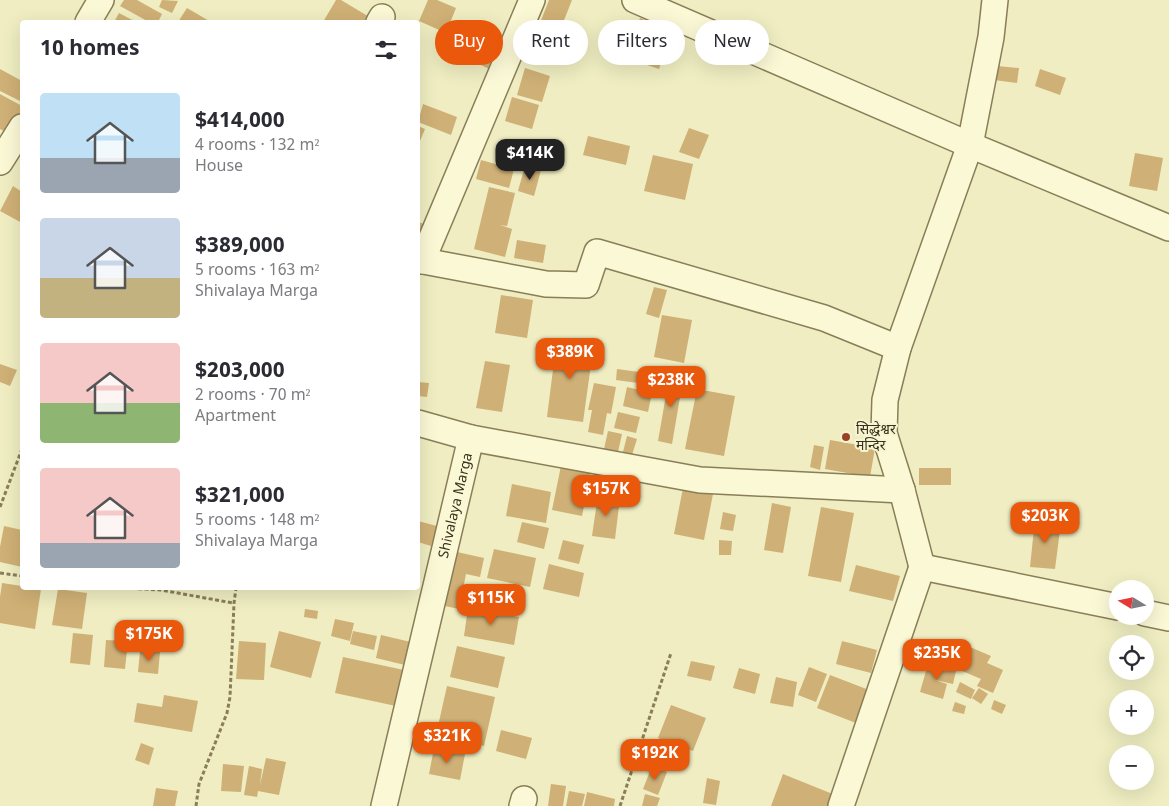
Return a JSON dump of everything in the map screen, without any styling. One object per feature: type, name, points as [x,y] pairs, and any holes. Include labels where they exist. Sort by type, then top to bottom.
[{"type":"street","points":[[89,20],[101,0]]},
{"type":"street","points":[[532,0],[420,261],[546,284],[586,285],[597,252],[824,318],[898,348]]},
{"type":"street","points":[[635,0],[970,145],[1169,228]]},
{"type":"street","points":[[841,806],[922,567],[902,490],[884,433],[885,400],[898,348],[970,145],[991,38],[995,0]]},
{"type":"street","points":[[0,162],[20,130]]},
{"type":"street","points":[[420,424],[471,438],[700,480],[902,490]]},
{"type":"street","name":"Shivalaya Marga","points":[[384,806],[471,438]]},
{"type":"street","points":[[922,567],[1109,605]]},
{"type":"street","points":[[1154,615],[1169,618]]},
{"type":"path","points":[[0,507],[20,454]]},
{"type":"path","points":[[0,573],[20,576]]},
{"type":"path","points":[[161,590],[234,603]]},
{"type":"path","points":[[196,806],[200,784],[227,713],[230,697],[236,590]]},
{"type":"path","points":[[620,806],[671,653]]},
{"type":"building","points":[[124,0],[137,0],[162,14],[159,20],[145,20],[120,6]]},
{"type":"building","points":[[162,0],[178,1],[172,13],[159,7]]},
{"type":"building","points":[[336,0],[341,0],[371,18],[370,20],[324,20]]},
{"type":"building","points":[[428,0],[437,0],[456,8],[451,20],[435,20],[435,28],[420,20]]},
{"type":"building","points":[[549,0],[572,0],[564,20],[541,20]]},
{"type":"building","points":[[187,8],[208,20],[179,20]]},
{"type":"building","points":[[119,13],[132,20],[115,20]]},
{"type":"building","points":[[481,65],[491,65],[489,69]]},
{"type":"building","points":[[647,65],[660,65],[659,69]]},
{"type":"building","points":[[997,66],[1019,68],[1017,83],[994,80]]},
{"type":"building","points":[[525,68],[550,76],[542,102],[517,95]]},
{"type":"building","points":[[0,69],[20,80],[20,101],[0,91]]},
{"type":"building","points":[[1040,69],[1066,78],[1060,95],[1035,86]]},
{"type":"building","points":[[0,94],[20,105],[20,117],[11,135],[0,129]]},
{"type":"building","points":[[512,97],[539,105],[532,129],[505,121]]},
{"type":"building","points":[[423,104],[457,117],[451,135],[420,123]]},
{"type":"building","points":[[420,127],[425,129],[420,141]]},
{"type":"building","points":[[689,128],[709,135],[699,159],[679,152]]},
{"type":"building","points":[[588,136],[630,146],[626,165],[583,155]]},
{"type":"building","points":[[1135,153],[1163,158],[1157,191],[1129,186]]},
{"type":"building","points":[[653,155],[693,164],[685,200],[644,191]]},
{"type":"building","points":[[481,160],[514,169],[509,188],[476,179]]},
{"type":"building","points":[[525,166],[541,170],[534,196],[518,191]]},
{"type":"building","points":[[13,186],[20,191],[20,222],[0,211]]},
{"type":"building","points":[[489,187],[515,193],[507,226],[500,225],[512,229],[505,257],[474,249]]},
{"type":"building","points":[[420,223],[427,225],[420,244]]},
{"type":"building","points":[[517,240],[546,245],[543,263],[514,258]]},
{"type":"building","points":[[654,287],[667,290],[659,318],[646,314]]},
{"type":"building","points":[[501,295],[533,300],[527,338],[495,333]]},
{"type":"building","points":[[662,315],[692,320],[684,363],[654,357]]},
{"type":"building","points":[[557,338],[594,343],[583,422],[547,417]]},
{"type":"building","points":[[485,361],[510,365],[502,412],[476,408]]},
{"type":"building","points":[[0,364],[17,370],[10,386],[0,382]]},
{"type":"building","points":[[617,369],[639,372],[638,383],[616,380]]},
{"type":"building","points":[[670,372],[684,374],[672,444],[658,441]]},
{"type":"building","points":[[420,382],[429,383],[427,397],[420,396]]},
{"type":"building","points":[[594,383],[616,387],[611,414],[607,413],[603,435],[588,432],[592,410],[588,410]]},
{"type":"building","points":[[627,387],[652,393],[648,412],[623,406]]},
{"type":"building","points":[[697,389],[735,396],[724,456],[685,449]]},
{"type":"building","points":[[618,412],[640,417],[636,433],[614,428]]},
{"type":"building","points":[[608,431],[622,434],[618,452],[604,449]]},
{"type":"building","points":[[627,436],[637,439],[632,455],[623,452]]},
{"type":"building","points":[[830,440],[875,448],[870,477],[825,469]]},
{"type":"building","points":[[814,445],[824,447],[820,470],[810,467]]},
{"type":"building","points":[[562,461],[592,467],[582,516],[552,510]]},
{"type":"building","points":[[919,468],[951,468],[951,485],[919,485]]},
{"type":"building","points":[[512,484],[551,492],[546,523],[506,516]]},
{"type":"building","points":[[683,488],[713,494],[704,540],[674,534]]},
{"type":"building","points":[[598,495],[620,498],[615,539],[592,536]]},
{"type":"building","points":[[772,503],[791,507],[783,553],[764,550]]},
{"type":"building","points":[[821,507],[854,513],[841,582],[808,576]]},
{"type":"building","points":[[723,512],[736,515],[733,531],[720,529]]},
{"type":"building","points":[[1035,519],[1061,522],[1055,569],[1030,567]]},
{"type":"building","points":[[420,522],[437,526],[431,546],[420,543]]},
{"type":"building","points":[[522,522],[549,528],[544,549],[517,542]]},
{"type":"building","points":[[4,526],[20,530],[20,567],[0,562],[0,547]]},
{"type":"building","points":[[563,540],[584,545],[579,564],[558,559]]},
{"type":"building","points":[[719,540],[732,541],[731,555],[719,555]]},
{"type":"building","points":[[494,549],[536,558],[530,587],[487,578]]},
{"type":"building","points":[[457,552],[484,558],[480,577],[466,574],[459,609],[445,606]]},
{"type":"building","points":[[549,564],[584,573],[579,597],[543,589]]},
{"type":"building","points":[[856,565],[900,576],[893,601],[849,591]]},
{"type":"building","points":[[2,583],[20,586],[20,590],[41,590],[35,629],[0,623]]},
{"type":"building","points":[[58,590],[87,593],[82,629],[52,625]]},
{"type":"building","points":[[468,608],[519,617],[514,645],[464,636]]},
{"type":"building","points":[[305,609],[318,611],[317,619],[304,617]]},
{"type":"building","points":[[335,619],[354,623],[350,641],[331,636]]},
{"type":"building","points":[[279,631],[321,642],[311,678],[270,667]]},
{"type":"building","points":[[353,631],[377,636],[374,650],[350,644]]},
{"type":"building","points":[[73,633],[93,635],[90,665],[70,663]]},
{"type":"building","points":[[381,635],[415,643],[409,666],[376,658]]},
{"type":"building","points":[[106,640],[128,641],[125,669],[104,667]]},
{"type":"building","points":[[239,641],[266,643],[264,680],[236,679]]},
{"type":"building","points":[[842,641],[877,650],[871,673],[836,664]]},
{"type":"building","points":[[457,646],[505,657],[498,688],[450,677]]},
{"type":"building","points":[[970,647],[991,656],[987,663],[1003,670],[993,693],[977,686],[981,679],[960,670]]},
{"type":"building","points":[[140,651],[160,652],[158,674],[138,672]]},
{"type":"building","points":[[343,657],[404,670],[396,706],[335,693]]},
{"type":"building","points":[[691,661],[715,666],[711,681],[687,676]]},
{"type":"building","points":[[928,664],[956,671],[953,684],[935,680],[947,684],[943,699],[920,692]]},
{"type":"building","points":[[809,667],[827,674],[816,702],[798,695]]},
{"type":"building","points":[[739,668],[760,674],[755,694],[733,688]]},
{"type":"building","points":[[830,675],[869,690],[856,723],[817,708]]},
{"type":"building","points":[[776,677],[797,682],[793,707],[770,703]]},
{"type":"building","points":[[960,682],[975,690],[971,699],[956,692]]},
{"type":"building","points":[[447,686],[495,697],[484,746],[436,735]]},
{"type":"building","points":[[979,688],[988,694],[981,704],[972,698]]},
{"type":"building","points":[[164,695],[198,701],[192,732],[134,722],[137,703],[162,707]]},
{"type":"building","points":[[994,700],[1006,705],[1002,714],[991,709]]},
{"type":"building","points":[[955,702],[966,706],[964,714],[952,711]]},
{"type":"building","points":[[671,705],[706,718],[693,751],[658,738]]},
{"type":"building","points":[[501,730],[532,738],[526,759],[496,751]]},
{"type":"building","points":[[141,743],[154,748],[149,765],[135,760]]},
{"type":"building","points":[[434,748],[465,754],[460,780],[429,774]]},
{"type":"building","points":[[266,758],[286,762],[279,795],[258,791],[257,797],[244,795],[249,766],[262,769],[260,785]]},
{"type":"building","points":[[223,764],[244,766],[241,792],[221,791]]},
{"type":"building","points":[[652,766],[667,772],[658,795],[643,789]]},
{"type":"building","points":[[783,774],[840,797],[837,806],[771,806]]},
{"type":"building","points":[[707,778],[720,781],[716,805],[703,803]]},
{"type":"building","points":[[551,784],[566,786],[563,806],[548,806]]},
{"type":"building","points":[[156,788],[178,791],[175,806],[153,806]]},
{"type":"building","points":[[569,791],[585,794],[582,806],[566,806]]},
{"type":"building","points":[[587,792],[615,799],[614,806],[584,806]]},
{"type":"building","points":[[645,794],[660,798],[657,806],[642,806]]},
{"type":"place","name":"सिद्धेश्वर मन्दिर","points":[[846,437]]}]
